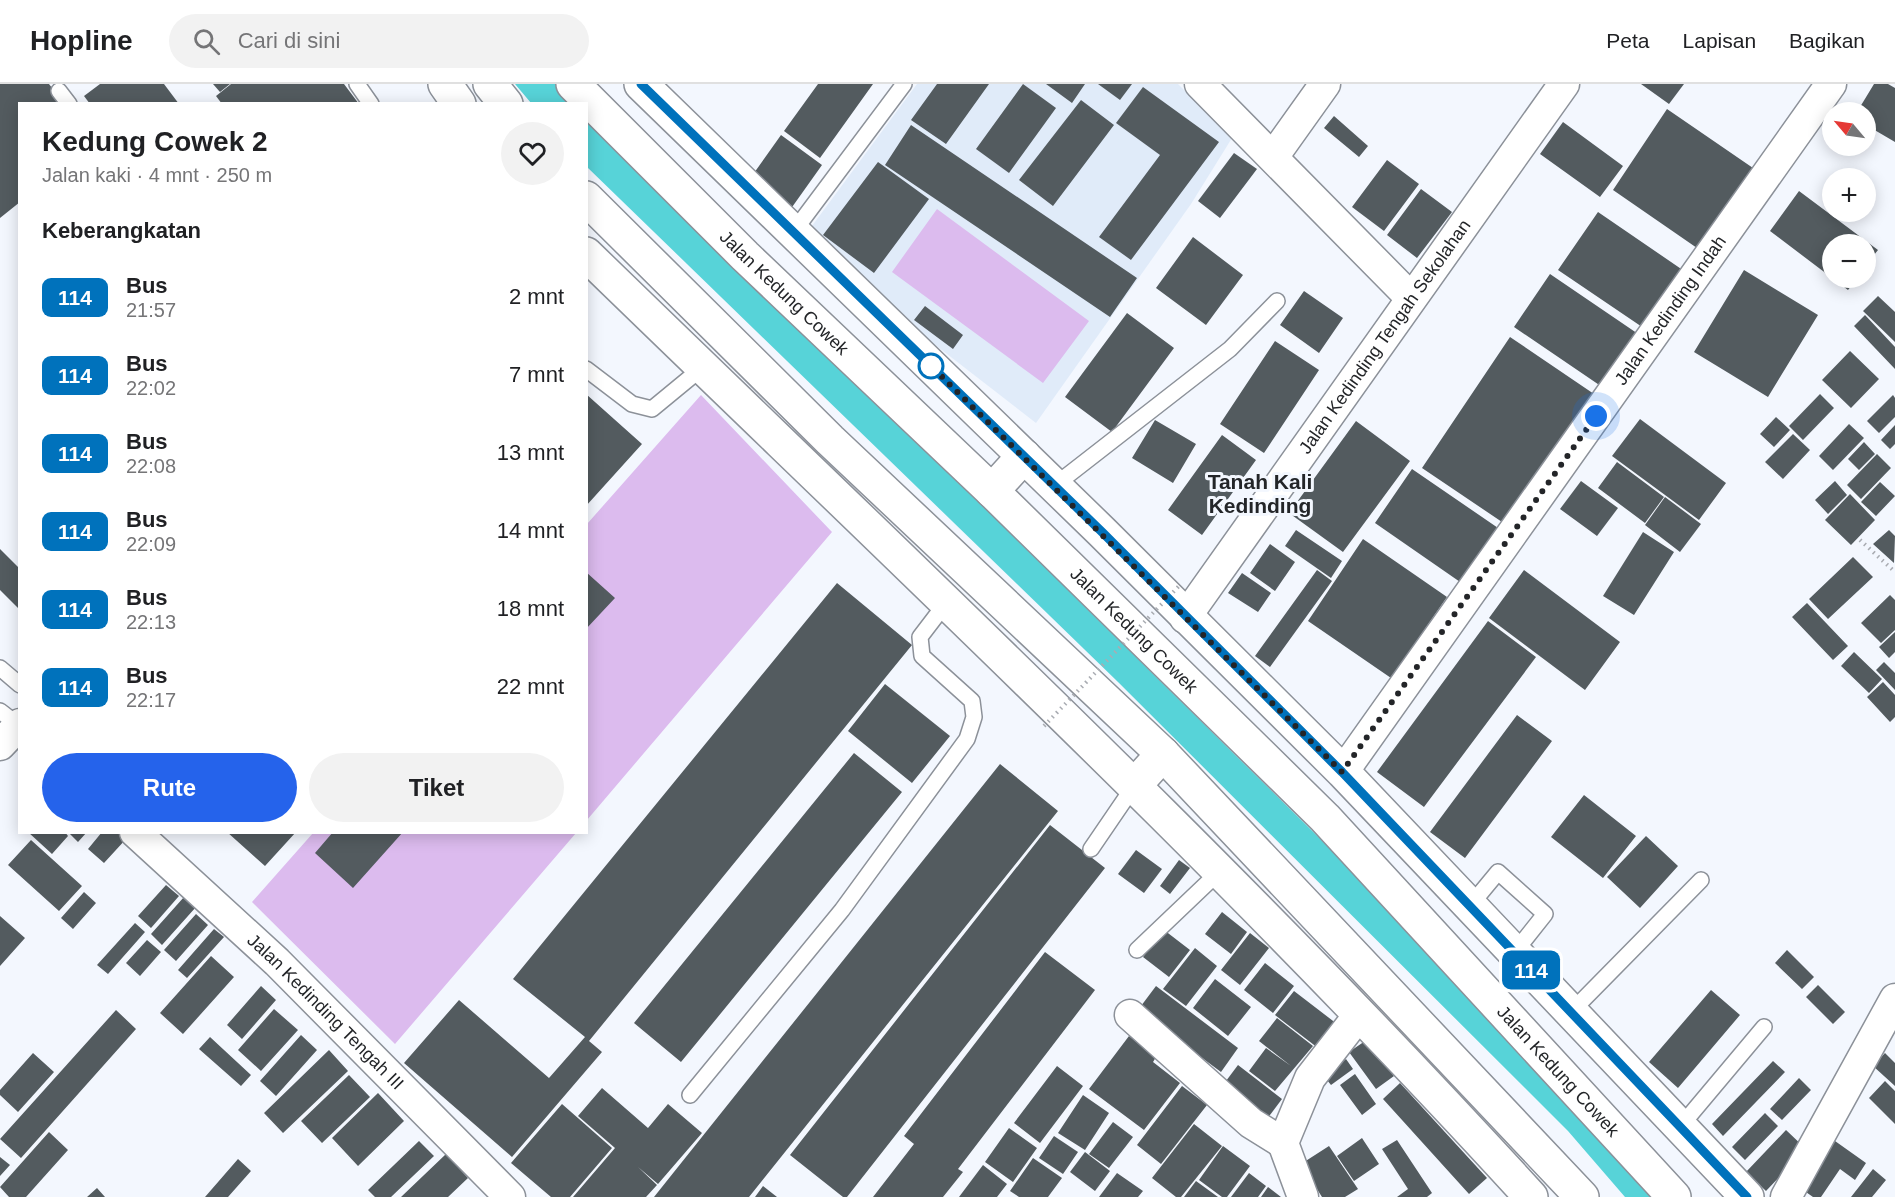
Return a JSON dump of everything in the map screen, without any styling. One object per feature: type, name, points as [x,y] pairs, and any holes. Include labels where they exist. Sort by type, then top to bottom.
[{"type":"main road","points":[[445,84],[458,102]]},
{"type":"main road","points":[[490,84],[504,102]]},
{"type":"main road","name":"Jalan Kedung Cowek","points":[[573,84],[745,256],[992,491],[1325,818],[1674,1197]]},
{"type":"main road","points":[[641,84],[1024,456],[1342,772],[1747,1197]]},
{"type":"main road","points":[[588,200],[830,440],[1163,754],[1582,1197]]},
{"type":"main road","points":[[588,256],[1221,870],[1359,1015],[1414,1069],[1531,1197]]},
{"type":"main road","points":[[992,491],[1024,456]]},
{"type":"main road","points":[[1134,786],[1163,754]]},
{"type":"street","points":[[1200,84],[1411,298]]},
{"type":"street","points":[[1273,157],[1325,84]]},
{"type":"street","name":"Jalan Kedinding Tengah Sekolahan","points":[[1185,618],[1564,84]]},
{"type":"street","name":"Jalan Kedinding Indah","points":[[1342,772],[1831,84]]},
{"type":"street","name":"Jalan Kedinding Tengah III","points":[[137,834],[277,962],[510,1197]]},
{"type":"street","points":[[1786,1197],[1895,999]]},
{"type":"street","points":[[1130,1015],[1251,1123],[1283,1143],[1303,1197]]},
{"type":"street","points":[[1283,1143],[1310,1078],[1359,1015]]},
{"type":"lane","points":[[357,84],[370,102]]},
{"type":"lane","points":[[794,231],[904,84]]},
{"type":"lane","points":[[1054,486],[1230,349],[1277,301]]},
{"type":"lane","points":[[588,371],[632,404],[652,409],[703,367]]},
{"type":"lane","points":[[690,1095],[842,910],[967,739],[974,717],[972,701],[922,656],[919,642],[920,637],[946,603]]},
{"type":"lane","points":[[0,668],[18,683]]},
{"type":"lane","points":[[1091,849],[1134,786]]},
{"type":"lane","points":[[1137,950],[1221,870]]},
{"type":"lane","points":[[1469,907],[1498,872],[1545,914],[1514,953]]},
{"type":"lane","points":[[1571,1012],[1701,880]]},
{"type":"lane","points":[[1680,1127],[1764,1027]]},
{"type":"path","points":[[1860,540],[1895,572]]},
{"type":"path","points":[[1044,726],[1180,585]]},
{"type":"shaded area","points":[[917,84],[1178,84],[1232,138],[1191,204],[1036,423],[916,330],[806,234]]},
{"type":"shaded area","points":[[937,209],[1089,321],[1043,383],[892,272]]},
{"type":"shaded area","points":[[701,395],[832,532],[588,819],[588,523]]},
{"type":"shaded area","points":[[312,834],[575,834],[395,1044],[252,902]]},
{"type":"water","points":[[515,84],[559,84],[575,102],[530,102]]},
{"type":"water","points":[[588,117],[1428,945],[1662,1197],[1625,1197],[1568,1131],[1118,682],[588,168]]},
{"type":"building","points":[[0,84],[49,84],[62,102],[18,102],[18,204],[0,218]]},
{"type":"building","points":[[100,84],[164,84],[178,102],[88,102],[84,96]]},
{"type":"building","points":[[213,84],[230,84],[220,92]]},
{"type":"building","points":[[231,84],[344,84],[358,102],[220,102],[216,96]]},
{"type":"building","points":[[818,84],[873,84],[820,158],[784,131]]},
{"type":"building","points":[[937,84],[989,84],[946,144],[911,120]]},
{"type":"building","points":[[1023,84],[1056,108],[1009,173],[976,149]]},
{"type":"building","points":[[1046,84],[1085,84],[1072,103]]},
{"type":"building","points":[[1098,84],[1132,84],[1120,100]]},
{"type":"building","points":[[1641,84],[1684,84],[1669,104]]},
{"type":"building","points":[[1874,84],[1888,84],[1895,88],[1895,142],[1876,131],[1876,102],[1863,102]]},
{"type":"building","points":[[1143,87],[1219,142],[1131,260],[1099,237],[1160,155],[1116,123]]},
{"type":"building","points":[[1081,100],[1114,125],[1053,206],[1019,180]]},
{"type":"building","points":[[1667,109],[1753,168],[1697,248],[1613,190]]},
{"type":"building","points":[[1334,116],[1368,146],[1359,157],[1324,128]]},
{"type":"building","points":[[1563,122],[1623,166],[1600,197],[1540,154]]},
{"type":"building","points":[[911,125],[1137,278],[1110,317],[885,165]]},
{"type":"building","points":[[781,135],[822,165],[790,210],[749,180]]},
{"type":"building","points":[[1234,153],[1257,169],[1220,218],[1198,201]]},
{"type":"building","points":[[1387,160],[1419,184],[1384,231],[1352,207]]},
{"type":"building","points":[[878,162],[929,199],[874,273],[823,235]]},
{"type":"building","points":[[1421,189],[1452,212],[1417,258],[1387,235]]},
{"type":"building","points":[[1799,191],[1822,208],[1822,222],[1841,222],[1857,234],[1822,234],[1822,270],[1770,231]]},
{"type":"building","points":[[1598,212],[1690,275],[1651,333],[1558,270]]},
{"type":"building","points":[[1193,237],[1243,275],[1206,325],[1156,288]]},
{"type":"building","points":[[1744,270],[1818,315],[1768,397],[1694,352]]},
{"type":"building","points":[[1550,274],[1647,340],[1611,393],[1514,327]]},
{"type":"building","points":[[1304,291],[1343,318],[1319,353],[1280,325]]},
{"type":"building","points":[[1878,296],[1895,312],[1895,342],[1863,311]]},
{"type":"building","points":[[925,306],[963,335],[953,349],[914,320]]},
{"type":"building","points":[[1127,313],[1174,348],[1112,432],[1065,397]]},
{"type":"building","points":[[1865,315],[1895,347],[1895,369],[1854,326]]},
{"type":"building","points":[[1510,337],[1594,394],[1505,524],[1422,468]]},
{"type":"building","points":[[1275,341],[1319,370],[1264,453],[1220,424]]},
{"type":"building","points":[[1850,351],[1879,379],[1851,408],[1822,380]]},
{"type":"building","points":[[1820,394],[1834,408],[1803,440],[1789,426]]},
{"type":"building","points":[[1893,395],[1895,417],[1879,433],[1867,421]]},
{"type":"building","points":[[588,396],[642,444],[588,504]]},
{"type":"building","points":[[1776,417],[1790,430],[1774,447],[1760,434]]},
{"type":"building","points":[[1640,419],[1726,483],[1699,520],[1612,456]]},
{"type":"building","points":[[1155,420],[1196,444],[1173,483],[1132,458]]},
{"type":"building","points":[[1356,421],[1410,461],[1343,552],[1289,513]]},
{"type":"building","points":[[1849,424],[1864,438],[1833,470],[1819,456]]},
{"type":"building","points":[[1895,425],[1895,444],[1890,449],[1881,440]]},
{"type":"building","points":[[1793,434],[1810,450],[1783,479],[1765,462]]},
{"type":"building","points":[[1222,435],[1256,460],[1202,535],[1168,510]]},
{"type":"building","points":[[1864,442],[1875,454],[1859,470],[1848,459]]},
{"type":"building","points":[[1877,454],[1891,468],[1861,499],[1847,485]]},
{"type":"building","points":[[1617,462],[1664,497],[1645,523],[1598,488]]},
{"type":"building","points":[[1412,469],[1501,530],[1463,584],[1375,523]]},
{"type":"building","points":[[1581,481],[1618,508],[1597,536],[1560,509]]},
{"type":"building","points":[[1835,481],[1847,495],[1828,514],[1815,500]]},
{"type":"building","points":[[1880,482],[1895,496],[1876,516],[1861,502]]},
{"type":"building","points":[[1850,494],[1875,520],[1851,545],[1825,520]]},
{"type":"building","points":[[1665,497],[1701,524],[1680,552],[1645,525]]},
{"type":"building","points":[[1296,530],[1342,561],[1331,578],[1285,546]]},
{"type":"building","points":[[1889,530],[1895,536],[1894,563],[1873,544]]},
{"type":"building","points":[[1643,532],[1674,552],[1634,615],[1603,596]]},
{"type":"building","points":[[1363,539],[1447,597],[1391,678],[1308,621]]},
{"type":"building","points":[[1270,544],[1295,562],[1275,591],[1250,573]]},
{"type":"building","points":[[0,549],[18,567],[18,608],[0,590]]},
{"type":"building","points":[[1853,557],[1873,577],[1828,619],[1809,599]]},
{"type":"building","points":[[1317,570],[1332,581],[1270,667],[1255,656]]},
{"type":"building","points":[[1524,570],[1620,642],[1585,690],[1489,618]]},
{"type":"building","points":[[1242,573],[1271,593],[1258,612],[1228,593]]},
{"type":"building","points":[[588,574],[615,598],[588,627]]},
{"type":"building","points":[[837,583],[912,645],[589,1041],[602,1052],[512,1157],[404,1063],[459,1000],[549,1078],[585,1037],[513,979]]},
{"type":"building","points":[[1890,595],[1895,600],[1895,630],[1881,643],[1861,623]]},
{"type":"building","points":[[1807,603],[1848,646],[1833,660],[1792,617]]},
{"type":"building","points":[[1488,621],[1536,657],[1424,807],[1377,772]]},
{"type":"building","points":[[1895,632],[1895,652],[1889,658],[1879,647]]},
{"type":"building","points":[[1854,652],[1882,679],[1869,693],[1841,666]]},
{"type":"building","points":[[1884,662],[1895,673],[1895,690],[1876,670]]},
{"type":"building","points":[[1883,682],[1895,695],[1895,717],[1890,722],[1867,697]]},
{"type":"building","points":[[885,684],[950,736],[912,783],[848,731]]},
{"type":"building","points":[[1517,715],[1552,741],[1465,858],[1430,832]]},
{"type":"building","points":[[854,753],[902,792],[681,1062],[634,1023]]},
{"type":"building","points":[[1000,764],[1058,811],[749,1197],[654,1197]]},
{"type":"building","points":[[1584,795],[1636,836],[1603,878],[1551,837]]},
{"type":"building","points":[[1050,825],[1105,868],[847,1197],[843,1197],[790,1155]]},
{"type":"building","points":[[30,834],[66,834],[68,836],[52,854]]},
{"type":"building","points":[[70,834],[85,834],[78,842]]},
{"type":"building","points":[[100,834],[121,834],[126,839],[104,863],[88,849]]},
{"type":"building","points":[[229,834],[294,834],[265,866]]},
{"type":"building","points":[[331,834],[401,834],[353,888],[315,853]]},
{"type":"building","points":[[1646,836],[1678,866],[1640,908],[1607,877]]},
{"type":"building","points":[[31,840],[82,886],[59,911],[8,865]]},
{"type":"building","points":[[1136,850],[1162,869],[1144,893],[1118,874]]},
{"type":"building","points":[[1179,860],[1190,868],[1170,894],[1160,886]]},
{"type":"building","points":[[166,885],[179,896],[151,928],[138,916]]},
{"type":"building","points":[[84,892],[96,903],[73,929],[61,918]]},
{"type":"building","points":[[184,897],[196,907],[162,945],[151,934]]},
{"type":"building","points":[[1222,912],[1247,932],[1231,954],[1205,934]]},
{"type":"building","points":[[196,914],[208,925],[176,961],[164,950]]},
{"type":"building","points":[[0,916],[25,938],[0,966]]},
{"type":"building","points":[[135,923],[145,932],[108,974],[97,965]]},
{"type":"building","points":[[214,929],[224,937],[187,978],[178,970]]},
{"type":"building","points":[[1164,930],[1190,950],[1169,977],[1143,957]]},
{"type":"building","points":[[1250,933],[1269,948],[1240,985],[1221,970]]},
{"type":"building","points":[[147,940],[161,952],[140,976],[126,963]]},
{"type":"building","points":[[1195,948],[1217,966],[1186,1006],[1163,989]]},
{"type":"building","points":[[1787,950],[1814,977],[1802,989],[1775,963]]},
{"type":"building","points":[[1045,952],[1095,990],[958,1169],[963,1172],[943,1197],[873,1197],[914,1144],[904,1136]]},
{"type":"building","points":[[211,956],[234,977],[183,1034],[160,1013]]},
{"type":"building","points":[[1265,963],[1294,986],[1273,1013],[1244,990]]},
{"type":"building","points":[[1215,979],[1251,1007],[1228,1036],[1193,1008]]},
{"type":"building","points":[[1818,985],[1845,1012],[1833,1024],[1806,997]]},
{"type":"building","points":[[261,986],[276,1000],[242,1039],[227,1025]]},
{"type":"building","points":[[1156,986],[1238,1048],[1221,1072],[1138,1010]]},
{"type":"building","points":[[1711,990],[1740,1015],[1678,1088],[1649,1062]]},
{"type":"building","points":[[1294,991],[1337,1024],[1318,1048],[1275,1015]]},
{"type":"building","points":[[274,1009],[298,1030],[261,1071],[238,1050]]},
{"type":"building","points":[[116,1010],[136,1029],[21,1158],[0,1139]]},
{"type":"building","points":[[1277,1018],[1313,1046],[1275,1091],[1249,1071],[1266,1048],[1291,1066],[1259,1041]]},
{"type":"building","points":[[301,1035],[317,1050],[276,1096],[260,1081]]},
{"type":"building","points":[[1129,1036],[1156,1057],[1153,1062],[1180,1083],[1144,1130],[1089,1089]]},
{"type":"building","points":[[210,1037],[251,1075],[241,1086],[199,1049]]},
{"type":"building","points":[[1368,1039],[1394,1076],[1376,1089],[1349,1052]]},
{"type":"building","points":[[329,1050],[348,1071],[283,1133],[264,1113]]},
{"type":"building","points":[[33,1053],[54,1072],[18,1112],[0,1095],[0,1090]]},
{"type":"building","points":[[1885,1053],[1895,1063],[1895,1086],[1873,1066]]},
{"type":"building","points":[[1346,1059],[1353,1069],[1331,1085],[1323,1075]]},
{"type":"building","points":[[1773,1061],[1785,1072],[1723,1136],[1712,1124]]},
{"type":"building","points":[[1238,1065],[1282,1099],[1264,1123],[1220,1089]]},
{"type":"building","points":[[1057,1066],[1083,1086],[1040,1143],[1014,1123]]},
{"type":"building","points":[[1355,1074],[1376,1104],[1362,1115],[1340,1085]]},
{"type":"building","points":[[349,1075],[370,1097],[322,1143],[301,1121]]},
{"type":"building","points":[[1799,1078],[1811,1090],[1782,1120],[1770,1109]]},
{"type":"building","points":[[1885,1081],[1895,1091],[1895,1124],[1869,1098]]},
{"type":"building","points":[[1400,1083],[1487,1178],[1469,1194],[1383,1099]]},
{"type":"building","points":[[1182,1086],[1207,1105],[1161,1164],[1137,1145]]},
{"type":"building","points":[[602,1088],[648,1128],[668,1104],[702,1133],[658,1184],[638,1167],[657,1185],[646,1197],[573,1197],[615,1148],[578,1116]]},
{"type":"building","points":[[378,1093],[404,1121],[358,1166],[332,1138]]},
{"type":"building","points":[[1083,1095],[1109,1113],[1085,1150],[1058,1133]]},
{"type":"building","points":[[562,1104],[612,1148],[570,1197],[551,1197],[511,1163]]},
{"type":"building","points":[[1765,1113],[1778,1126],[1745,1160],[1732,1147]]},
{"type":"building","points":[[1113,1122],[1133,1137],[1109,1168],[1089,1154]]},
{"type":"building","points":[[1194,1124],[1222,1146],[1181,1197],[1176,1197],[1152,1178]]},
{"type":"building","points":[[1009,1128],[1037,1148],[1013,1182],[985,1162]]},
{"type":"building","points":[[1786,1130],[1806,1149],[1766,1191],[1746,1172]]},
{"type":"building","points":[[49,1132],[68,1150],[26,1197],[9,1197],[0,1187]]},
{"type":"building","points":[[1054,1136],[1078,1152],[1063,1174],[1039,1158]]},
{"type":"building","points":[[1362,1138],[1379,1164],[1354,1181],[1337,1156]]},
{"type":"building","points":[[1397,1140],[1432,1193],[1427,1197],[1397,1197],[1408,1189],[1382,1149]]},
{"type":"building","points":[[419,1141],[434,1156],[391,1197],[375,1197],[368,1190]]},
{"type":"building","points":[[1835,1141],[1866,1163],[1855,1180],[1840,1169],[1821,1197],[1813,1197],[1803,1190]]},
{"type":"building","points":[[1223,1146],[1250,1166],[1227,1197],[1222,1197],[1199,1180]]},
{"type":"building","points":[[1329,1146],[1358,1189],[1345,1197],[1322,1197],[1301,1164]]},
{"type":"building","points":[[1085,1152],[1110,1171],[1095,1191],[1070,1172]]},
{"type":"building","points":[[446,1154],[468,1178],[448,1197],[401,1197]]},
{"type":"building","points":[[0,1157],[10,1165],[0,1176]]},
{"type":"building","points":[[1033,1158],[1062,1178],[1048,1197],[1019,1197],[1010,1191]]},
{"type":"building","points":[[238,1159],[251,1171],[228,1197],[205,1197]]},
{"type":"building","points":[[983,1165],[1007,1184],[997,1197],[959,1197]]},
{"type":"building","points":[[1873,1169],[1886,1180],[1872,1197],[1851,1197]]},
{"type":"building","points":[[1117,1173],[1143,1191],[1138,1197],[1099,1197]]},
{"type":"building","points":[[1249,1173],[1266,1186],[1258,1197],[1231,1197]]},
{"type":"building","points":[[1196,1181],[1218,1197],[1184,1197]]},
{"type":"building","points":[[763,1186],[777,1197],[755,1197]]},
{"type":"building","points":[[1268,1187],[1281,1197],[1261,1197]]},
{"type":"building","points":[[97,1188],[105,1197],[87,1197]]},
{"type":"bus line","name":"114","points":[[641,84],[1102,532],[1185,618],[1342,772],[1747,1197]]},
{"type":"district","name":"Tanah Kali Kedinding","points":[[1260,494]]},
{"type":"route","points":[[931,366],[925,360],[1102,532],[1185,618],[1342,772],[1596,416]]}]
